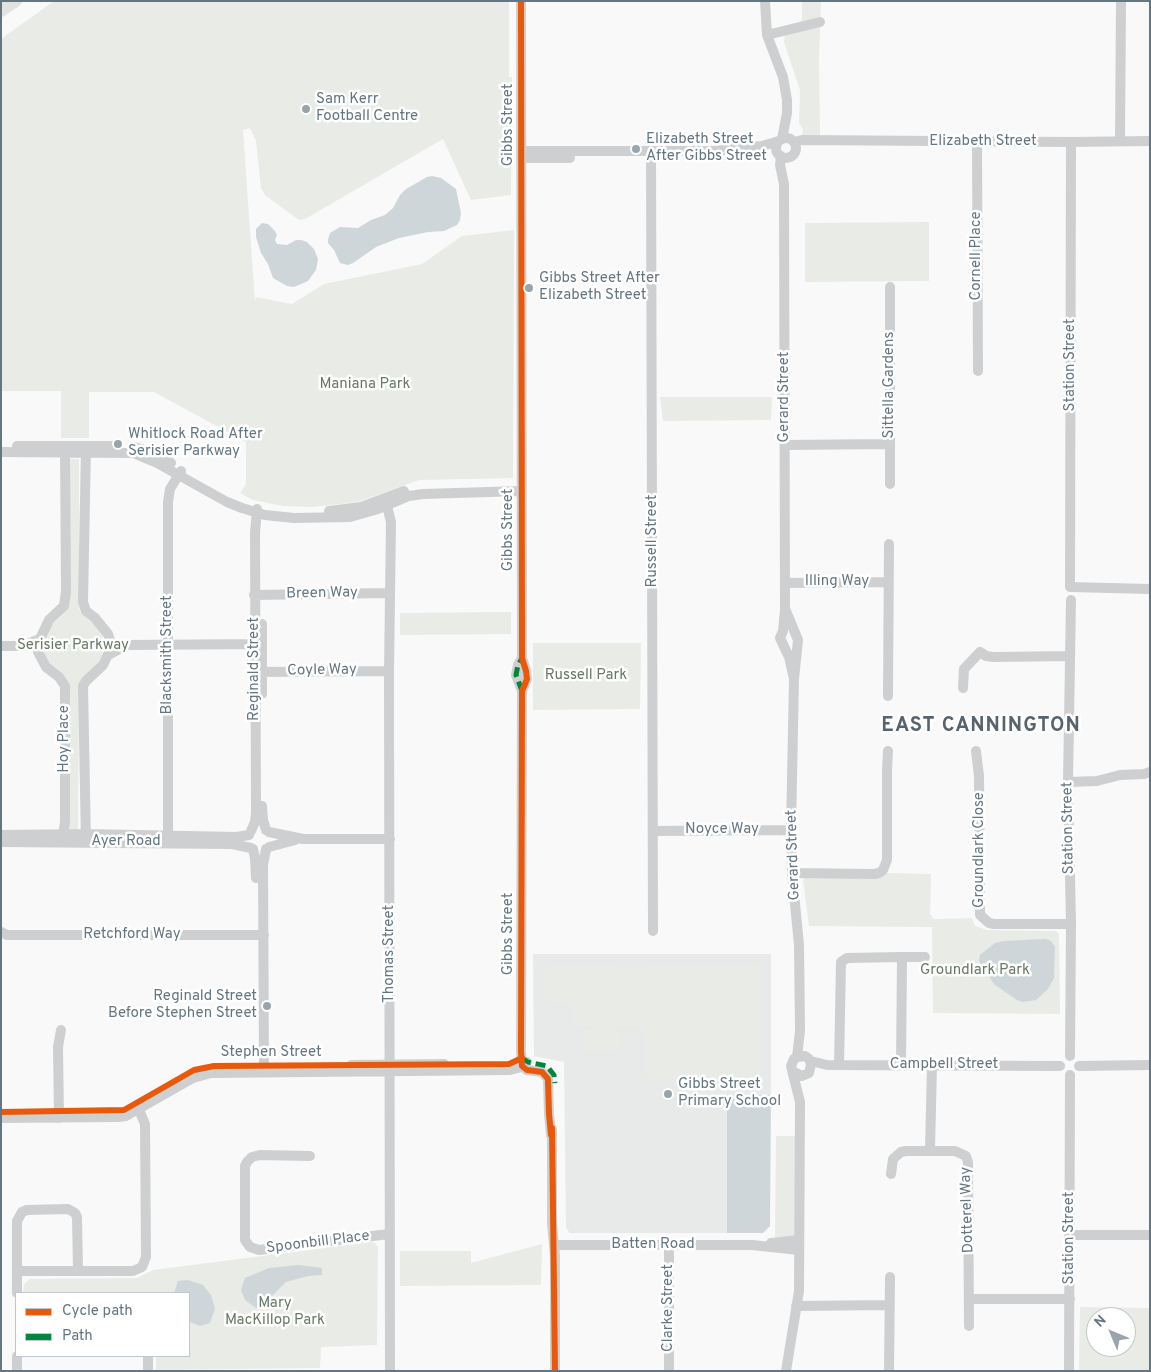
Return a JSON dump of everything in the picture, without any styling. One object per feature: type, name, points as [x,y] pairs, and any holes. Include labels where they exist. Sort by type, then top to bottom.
[{"type":"main road","points":[[1,12],[16,1]]},
{"type":"street","name":"Gibbs Street","points":[[522,1],[522,658],[527,679],[522,691],[524,1062]]},
{"type":"street","name":"Gerard Street","points":[[765,1],[767,35],[783,77],[787,100],[787,147],[780,165],[784,184],[785,445],[785,610],[780,641],[789,657],[794,679]]},
{"type":"street","points":[[1120,141],[1121,1]]},
{"type":"street","points":[[767,35],[820,22]]},
{"type":"street","name":"Elizabeth Street","points":[[521,155],[652,155],[762,146],[787,147],[802,140],[1150,141]]},
{"type":"street","name":"Cornell Place","points":[[977,141],[978,372]]},
{"type":"street","name":"Station Street","points":[[1072,142],[1070,587],[1150,590]]},
{"type":"street","name":"Russell Street","points":[[652,155],[653,931]]},
{"type":"street","name":"Sittella Gardens","points":[[890,287],[890,484]]},
{"type":"street","points":[[785,445],[890,444]]},
{"type":"street","points":[[1,446],[86,449],[133,453],[180,473],[227,502],[262,511],[342,510],[380,504],[402,492],[412,490],[445,492],[522,491]]},
{"type":"street","points":[[1,452],[64,449]]},
{"type":"street","points":[[1,646],[38,646],[49,620],[64,606],[66,591],[64,449]]},
{"type":"street","points":[[86,449],[83,602],[86,611],[95,618],[108,634],[112,646],[103,665],[86,680],[83,686],[86,838]]},
{"type":"street","name":"Blacksmith Street","points":[[168,839],[168,502],[170,489],[180,473]]},
{"type":"street","name":"Thomas Street","points":[[380,504],[391,522],[389,671],[390,1371]]},
{"type":"street","name":"Reginald Street","points":[[250,833],[256,814],[258,595],[262,511]]},
{"type":"street","points":[[888,696],[889,544]]},
{"type":"street","name":"Illing Way","points":[[785,582],[889,582]]},
{"type":"street","name":"Breen Way","points":[[258,595],[390,593]]},
{"type":"street","name":"Station Street","points":[[1070,1056],[1071,924],[1068,782],[1071,600]]},
{"type":"street","name":"Gerard Street","points":[[785,610],[798,640],[794,679],[792,873],[799,945],[800,1031],[806,1064],[800,1102],[799,1291],[786,1371]]},
{"type":"street","points":[[108,634],[127,645],[258,644]]},
{"type":"street","points":[[108,655],[127,645]]},
{"type":"street","name":"Hoy Place","points":[[38,646],[46,667],[59,677],[65,686],[65,822],[62,838]]},
{"type":"street","points":[[963,688],[964,669],[980,652],[986,656],[993,657],[1070,656]]},
{"type":"street","name":"Coyle Way","points":[[258,672],[389,671]]},
{"type":"street","name":"Reginald Street","points":[[258,672],[262,813],[268,831]]},
{"type":"street","name":"Groundlark Close","points":[[976,750],[979,776],[980,915],[984,920],[994,924],[1071,924]]},
{"type":"street","points":[[792,873],[874,874],[884,870],[887,860],[886,770],[888,751]]},
{"type":"street","points":[[1068,782],[1098,781],[1120,775],[1150,772]]},
{"type":"street","points":[[260,935],[256,866],[252,849],[248,842],[250,833],[257,828],[303,839],[390,838]]},
{"type":"street","name":"Noyce Way","points":[[653,831],[792,830]]},
{"type":"street","points":[[261,1069],[260,935],[263,865],[272,840],[268,831]]},
{"type":"street","name":"Ayer Road","points":[[1,835],[62,838],[168,839],[236,837],[250,833]]},
{"type":"street","name":"Ayer Road","points":[[1,842],[62,838]]},
{"type":"street","name":"Ayer Road","points":[[168,839],[232,844],[252,849]]},
{"type":"street","points":[[252,849],[259,852],[303,839]]},
{"type":"street","name":"Retchford Way","points":[[1,932],[7,935],[260,935]]},
{"type":"street","points":[[839,1065],[841,962],[847,958],[925,956]]},
{"type":"street","points":[[902,957],[902,1065]]},
{"type":"street","points":[[59,1115],[58,1047],[61,1030]]},
{"type":"street","points":[[1065,1057],[1075,1057],[1079,1061],[1078,1070],[1070,1075],[1062,1070],[1060,1066],[1065,1057]]},
{"type":"street","points":[[524,1062],[547,1066],[554,1075],[551,1135],[555,1371]]},
{"type":"street","name":"Stephen Street","points":[[1,1118],[117,1111],[138,1107],[200,1068],[214,1066],[261,1069],[390,1068],[510,1070],[524,1062]]},
{"type":"street","points":[[792,1063],[806,1064],[798,1076],[794,1072],[792,1063]]},
{"type":"street","name":"Campbell Street","points":[[806,1064],[1060,1066]]},
{"type":"street","points":[[930,1150],[932,1065]]},
{"type":"street","points":[[1079,1066],[1150,1065]]},
{"type":"street","name":"Gerard Street","points":[[794,1072],[800,1102]]},
{"type":"street","name":"Station Street","points":[[1069,1371],[1070,1075]]},
{"type":"street","points":[[17,1272],[133,1271],[142,1267],[145,1263],[145,1124],[138,1107]]},
{"type":"street","name":"Stephen Street","points":[[1,1112],[59,1115]]},
{"type":"street","name":"Dotterel Way","points":[[891,1174],[893,1159],[901,1152],[930,1150],[961,1152],[966,1156],[968,1162],[969,1326]]},
{"type":"street","name":"Spoonbill Place","points":[[310,1156],[260,1155],[252,1157],[247,1162],[245,1166],[245,1240],[250,1247],[259,1250],[389,1234]]},
{"type":"street","points":[[17,1292],[16,1221],[22,1212],[27,1210],[68,1209],[75,1213],[77,1217],[78,1271]]},
{"type":"street","points":[[1070,1235],[1150,1235]]},
{"type":"street","name":"Batten Road","points":[[554,1245],[799,1245]]},
{"type":"street","name":"Clarke Street","points":[[669,1371],[670,1245]]},
{"type":"street","points":[[889,1371],[890,1277]]},
{"type":"street","points":[[970,1299],[1070,1300]]},
{"type":"street","points":[[796,1306],[889,1305]]},
{"type":"street","points":[[17,1357],[17,1371]]},
{"type":"street","points":[[148,1357],[148,1371]]},
{"type":"shaded area","points":[[432,176],[441,178],[456,189],[461,213],[457,225],[444,231],[399,238],[376,247],[353,263],[348,265],[340,263],[334,250],[328,243],[330,233],[340,227],[358,228],[371,220],[385,215],[393,208],[400,195],[406,189]]},
{"type":"shaded area","points":[[262,223],[268,224],[275,231],[277,244],[287,245],[296,240],[301,240],[307,242],[314,249],[318,259],[316,270],[308,281],[294,287],[287,286],[273,278],[268,264],[261,253],[256,237],[256,229]]},
{"type":"shaded area","points":[[1046,939],[1051,941],[1055,947],[1054,978],[1048,989],[1036,1000],[1023,1002],[1017,1000],[994,984],[979,961],[980,955],[995,943]]},
{"type":"shaded area","name":"Gibbs Street Primary School","points":[[533,954],[771,954],[771,1095],[727,1096],[727,1233],[570,1233],[566,1228],[564,1062],[534,1056]]},
{"type":"shaded area","points":[[727,1095],[771,1095],[770,1226],[763,1233],[727,1233]]},
{"type":"shaded area","points":[[299,1265],[322,1268],[322,1275],[308,1276],[286,1282],[265,1303],[256,1308],[245,1300],[241,1290],[245,1278],[269,1268]]},
{"type":"shaded area","points":[[188,1280],[203,1285],[211,1295],[215,1309],[210,1323],[200,1326],[190,1322],[190,1292],[174,1292],[178,1281]]},
{"type":"green space","name":"Maniana Park","points":[[54,1],[509,1],[509,77],[512,77],[511,195],[471,200],[443,139],[305,219],[299,220],[265,195],[261,188],[256,141],[250,128],[243,130],[255,302],[256,297],[292,304],[324,284],[422,264],[462,236],[514,230],[513,478],[419,480],[357,502],[313,507],[283,506],[253,500],[240,493],[246,484],[246,442],[154,392],[89,392],[89,438],[61,438],[61,391],[1,391],[1,39]]},
{"type":"green space","points":[[802,1],[821,1],[819,60],[820,135],[802,135],[803,129],[799,123],[800,90],[784,42],[785,35],[802,20]]},
{"type":"green space","points":[[929,222],[929,281],[805,282],[805,223]]},
{"type":"green space","points":[[660,397],[772,397],[771,420],[663,421]]},
{"type":"green space","name":"Serisier Parkway","points":[[69,459],[79,459],[79,609],[102,634],[104,644],[102,656],[95,667],[86,674],[79,684],[78,831],[69,831],[68,684],[53,669],[44,655],[43,643],[52,624],[68,609],[70,558]]},
{"type":"green space","points":[[511,612],[511,634],[400,635],[400,613]]},
{"type":"green space","name":"Russell Park","points":[[533,643],[641,643],[640,709],[533,710]]},
{"type":"green space","name":"Groundlark Park","points":[[886,873],[931,874],[930,914],[934,919],[972,918],[975,926],[987,930],[1056,931],[1059,934],[1060,1014],[933,1013],[932,927],[809,926],[803,880],[807,876]]},
{"type":"green space","points":[[760,965],[761,1079],[646,1079],[644,1027],[573,1027],[573,1002],[545,1002],[545,966]]},
{"type":"green space","points":[[583,1030],[621,1031],[620,1051],[583,1051]]},
{"type":"green space","points":[[776,1136],[797,1136],[796,1237],[775,1237]]},
{"type":"green space","name":"Mary MacKillop Park","points":[[375,1243],[378,1248],[377,1345],[321,1347],[320,1368],[156,1370],[156,1357],[190,1357],[190,1292],[23,1292],[24,1284],[30,1279],[137,1278],[153,1270]]},
{"type":"green space","points":[[542,1244],[541,1285],[400,1286],[400,1251],[471,1251],[471,1263]]},
{"type":"green space","points":[[1080,1307],[1086,1307],[1086,1357],[1136,1357],[1136,1308],[1150,1308],[1150,1371],[1079,1371]]},
{"type":"marked path","points":[[522,658],[516,675],[522,691]]},
{"type":"marked path","points":[[522,1058],[528,1062],[547,1066],[554,1075],[555,1083]]},
{"type":"cycle path","points":[[521,1],[522,658],[527,679],[522,691],[521,1051],[522,1066],[527,1070],[542,1072],[548,1079],[551,1135]]},
{"type":"cycle path","points":[[1,1112],[124,1110],[194,1070],[214,1066],[509,1064],[522,1058]]},
{"type":"cycle path","points":[[552,1128],[555,1371]]},
{"type":"place","name":"Sam Kerr Football Centre","points":[[306,109]]},
{"type":"place","name":"Elizabeth Street After Gibbs Street","points":[[636,149]]},
{"type":"place","name":"Gibbs Street After Elizabeth Street","points":[[529,288]]},
{"type":"place","name":"Whitlock Road After Serisier Parkway","points":[[118,444]]},
{"type":"place","name":"Reginald Street Before Stephen Street","points":[[267,1006]]},
{"type":"place","name":"Gibbs Street Primary School","points":[[668,1094]]},
{"type":"district","name":"EAST CANNINGTON","points":[[981,727]]}]
